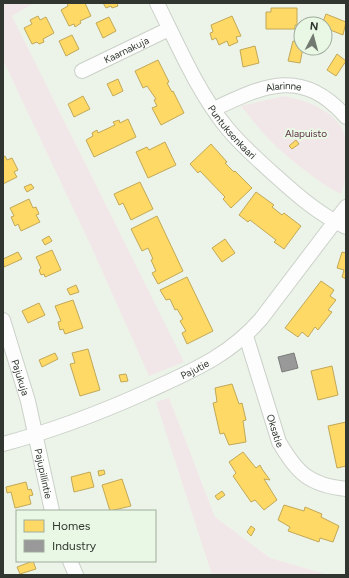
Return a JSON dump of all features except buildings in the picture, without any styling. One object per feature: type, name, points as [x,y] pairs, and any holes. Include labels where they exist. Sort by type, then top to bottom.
[{"type":"street","name":"Puntuksenkaari","points":[[157,3],[192,74],[227,127],[249,152],[288,187],[340,224]]},
{"type":"street","name":"Kaarnakuja","points":[[82,71],[170,29]]},
{"type":"street","name":"Alarinne","points":[[214,108],[250,92],[269,87],[297,85],[311,89],[328,98],[346,117]]},
{"type":"street","points":[[340,224],[346,207]]},
{"type":"street","name":"Pajutie","points":[[3,444],[34,436],[109,409],[206,365],[246,336],[340,224]]},
{"type":"street","name":"Pajukuja","points":[[3,320],[28,401],[34,436]]},
{"type":"street","name":"Oksatie","points":[[246,336],[279,442],[287,456],[303,476],[319,483],[346,489]]},
{"type":"street","name":"Pajupillintie","points":[[34,436],[52,510]]},
{"type":"street","points":[[70,562],[76,575]]},
{"type":"green space","points":[[3,3],[34,3],[12,16],[184,362],[149,376],[90,244],[3,60]]},
{"type":"green space","name":"Alapuisto","points":[[283,96],[301,100],[320,108],[336,120],[341,127],[345,136],[346,147],[345,176],[341,194],[312,176],[280,150],[262,132],[241,106]]},
{"type":"green space","points":[[169,398],[215,517],[270,558],[329,575],[212,575],[156,402]]}]
